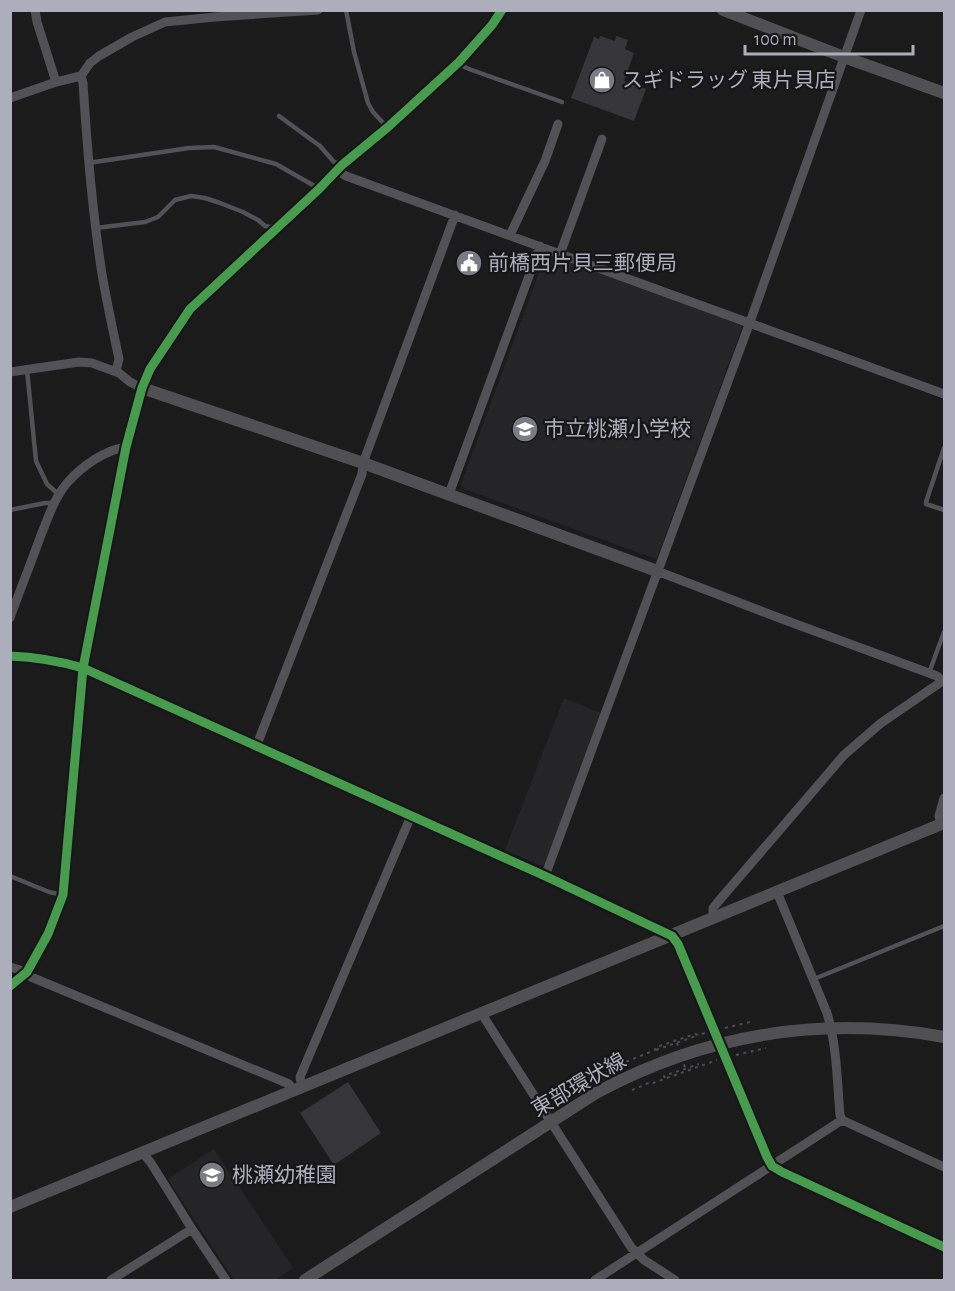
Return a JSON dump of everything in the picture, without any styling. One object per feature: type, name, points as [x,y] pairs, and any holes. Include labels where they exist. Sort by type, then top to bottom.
[{"type":"street","points":[[35,10],[56,82]]},
{"type":"street","points":[[165,10],[165,22]]},
{"type":"street","points":[[10,98],[81,76],[90,63],[99,56],[165,22],[318,10]]},
{"type":"street","points":[[10,986],[27,972],[48,934],[63,895],[83,668],[126,447],[142,388],[150,369],[190,309],[342,165],[388,127],[459,62],[492,25],[502,10]]},
{"type":"street","points":[[723,10],[945,93]]},
{"type":"street","points":[[545,876],[750,322],[861,10]]},
{"type":"street","points":[[81,76],[88,164],[102,274],[119,359],[116,371]]},
{"type":"street","points":[[510,235],[545,161],[558,124]]},
{"type":"street","points":[[560,254],[603,139]]},
{"type":"street","points":[[342,165],[341,173],[346,176],[945,394]]},
{"type":"street","points":[[256,747],[362,474],[363,463],[454,215]]},
{"type":"street","points":[[449,494],[540,246]]},
{"type":"street","points":[[10,372],[83,362],[96,364],[116,371],[142,388],[449,494],[939,677],[943,681],[881,723],[844,755],[717,903],[713,908],[713,918]]},
{"type":"street","points":[[10,618],[57,499],[67,482],[111,451],[126,447]]},
{"type":"street","points":[[10,656],[43,659],[83,668],[545,876],[672,936],[678,944],[723,1043],[772,1166],[945,1247]]},
{"type":"street","points":[[10,1207],[943,824],[939,816],[945,798]]},
{"type":"street","points":[[298,1089],[300,1077],[411,816]]},
{"type":"street","points":[[777,892],[832,1028],[842,1120],[945,1167]]},
{"type":"street","points":[[10,967],[27,972],[31,977],[298,1089]]},
{"type":"street","points":[[482,1012],[636,1254],[675,1281]]},
{"type":"street","name":"東部環状線","points":[[305,1281],[596,1093],[616,1082],[667,1061],[723,1043],[764,1034],[832,1028],[884,1029],[945,1037]]},
{"type":"street","points":[[595,1281],[842,1120]]},
{"type":"street","points":[[142,1152],[226,1281]]},
{"type":"street","points":[[111,1281],[192,1229]]},
{"type":"lane","points":[[346,10],[354,52],[368,103],[373,112],[388,127]]},
{"type":"lane","points":[[459,62],[461,66],[562,102]]},
{"type":"lane","points":[[279,116],[320,146],[334,162],[342,165]]},
{"type":"lane","points":[[88,164],[189,148],[214,147],[276,164],[319,189]]},
{"type":"lane","points":[[96,228],[145,222],[158,217],[175,200],[191,196],[220,203],[243,212],[265,226],[276,228]]},
{"type":"lane","points":[[10,510],[57,499],[36,461],[27,370]]},
{"type":"lane","points":[[945,448],[926,502],[926,504],[945,510]]},
{"type":"lane","points":[[929,673],[945,632]]},
{"type":"lane","points":[[10,876],[49,892],[63,895]]},
{"type":"lane","points":[[813,980],[945,926]]},
{"type":"path","points":[[754,1021],[721,1028],[723,1043],[733,1055],[766,1048]]},
{"type":"path","points":[[593,1079],[628,1060],[708,1032]]},
{"type":"path","points":[[655,1050],[656,1047],[695,1034],[699,1035]]},
{"type":"path","points":[[676,1043],[685,1068]]},
{"type":"path","points":[[632,1090],[719,1060]]},
{"type":"path","points":[[665,1078],[664,1076],[685,1068],[707,1061],[708,1063]]},
{"type":"shaded area","points":[[549,253],[743,325],[657,558],[464,489],[461,484],[545,256]]},
{"type":"shaded area","points":[[564,698],[601,713],[542,866],[505,850]]},
{"type":"shaded area","points":[[214,1149],[293,1268],[275,1280],[234,1280],[168,1179]]},
{"type":"building","name":"スギドラッグ 東片貝店","points":[[600,36],[615,41],[616,36],[628,40],[625,49],[634,53],[624,81],[646,89],[634,121],[571,98],[594,37],[599,39]]},
{"type":"building","points":[[348,1082],[381,1133],[334,1165],[300,1113]]},
{"type":"cycle path","points":[[10,986],[27,972],[48,934],[63,895],[83,668],[126,447],[142,388],[150,369],[190,309],[342,165],[388,127],[459,62],[492,25],[502,10]]},
{"type":"cycle path","points":[[10,656],[29,657],[83,668],[545,876],[672,936],[678,944],[772,1166],[944,1247]]},
{"type":"place","name":"スギドラッグ 東片貝店","points":[[602,80]]},
{"type":"place","name":"前橋西片貝三郵便局","points":[[469,263]]},
{"type":"place","name":"市立桃瀬小学校","points":[[525,429]]},
{"type":"place","name":"桃瀬幼稚園","points":[[212,1175]]}]
